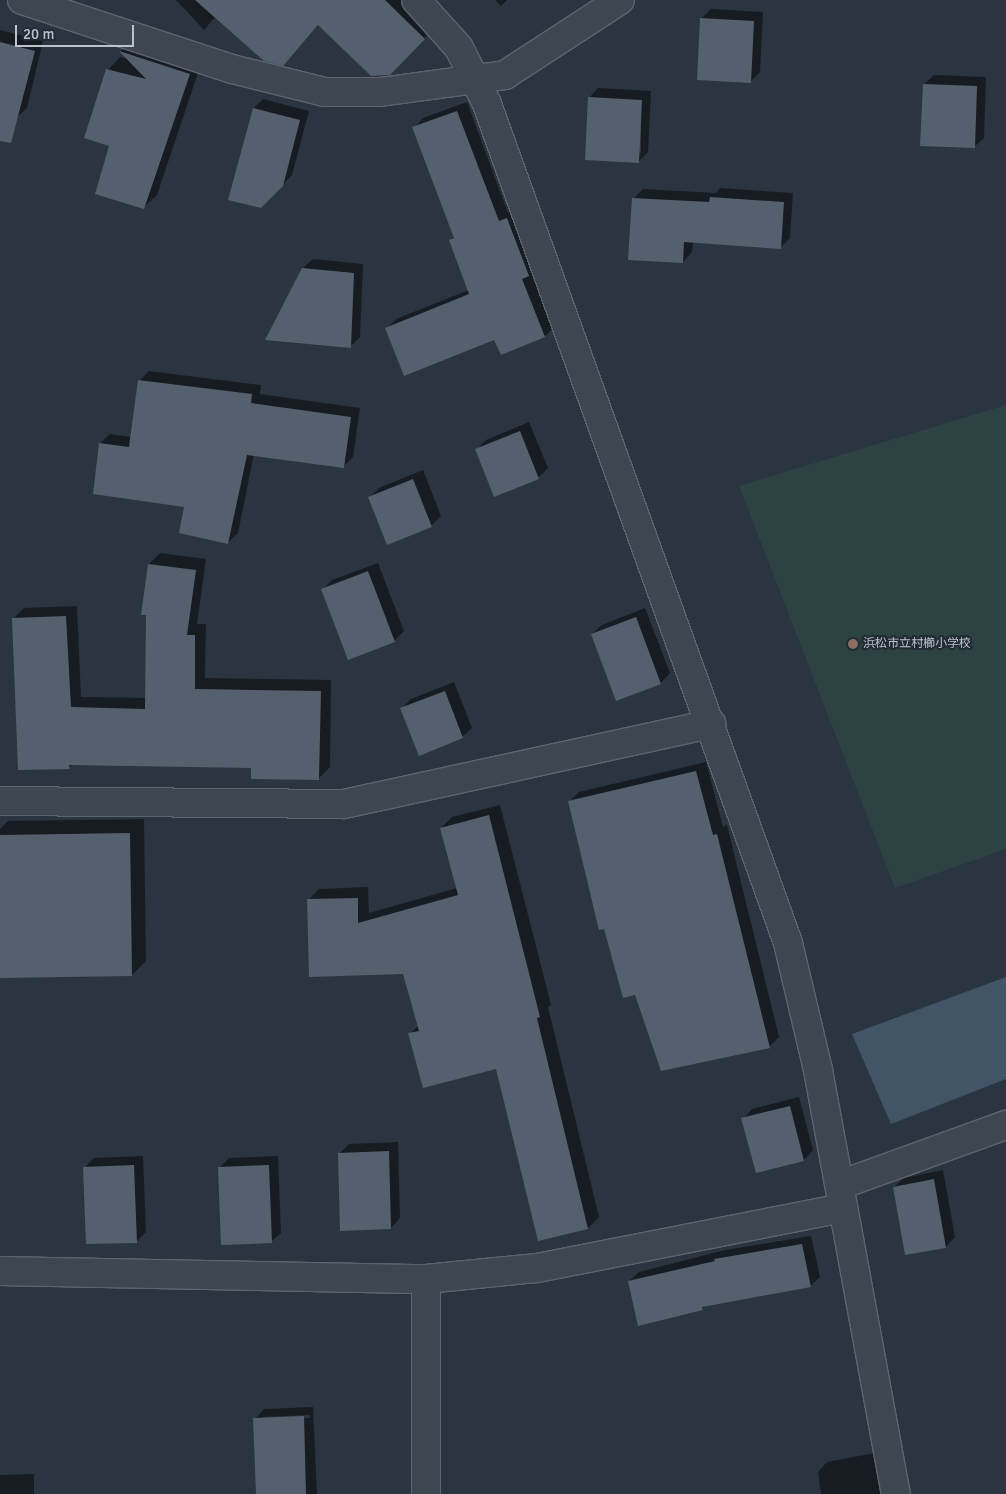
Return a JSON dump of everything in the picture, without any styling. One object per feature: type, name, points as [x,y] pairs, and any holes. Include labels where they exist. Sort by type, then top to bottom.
[{"type":"street","points":[[22,0],[232,68],[325,92],[380,92],[474,77],[505,75],[620,0]]},
{"type":"street","points":[[416,0],[459,48],[474,77],[500,141],[711,724],[788,943],[818,1070],[896,1494]]},
{"type":"street","points":[[0,802],[344,804],[711,724]]},
{"type":"street","points":[[0,1271],[426,1279],[537,1268],[841,1197],[1006,1125]]},
{"type":"street","points":[[426,1279],[426,1494]]},
{"type":"green space","points":[[1006,405],[1006,849],[895,888],[739,486]]},
{"type":"water","points":[[1006,977],[1006,1079],[891,1124],[852,1034]]},
{"type":"building","points":[[195,0],[385,0],[425,39],[390,75],[371,76],[318,25],[283,66],[264,61]]},
{"type":"building","points":[[700,18],[754,21],[751,83],[697,80]]},
{"type":"building","points":[[0,42],[35,51],[11,143],[0,141]]},
{"type":"building","points":[[119,51],[190,74],[144,209],[95,194],[109,146],[84,138],[106,69],[146,79]]},
{"type":"building","points":[[923,84],[977,86],[975,148],[920,146]]},
{"type":"building","points":[[588,97],[642,100],[639,163],[585,160]]},
{"type":"building","points":[[253,108],[300,120],[283,186],[261,208],[228,200]]},
{"type":"building","points":[[457,111],[499,221],[507,218],[529,276],[522,279],[545,337],[501,355],[494,340],[404,376],[385,328],[469,294],[449,240],[454,238],[412,127]]},
{"type":"building","points":[[710,197],[784,202],[781,249],[684,242],[683,263],[628,260],[632,198],[709,202]]},
{"type":"building","points":[[302,268],[354,273],[351,348],[265,340]]},
{"type":"building","points":[[138,380],[252,394],[251,403],[351,417],[344,468],[247,455],[228,544],[179,533],[184,507],[93,494],[99,443],[129,447]]},
{"type":"building","points":[[520,431],[539,479],[494,497],[475,449]]},
{"type":"building","points":[[413,479],[432,527],[387,545],[368,497]]},
{"type":"building","points":[[148,564],[196,570],[187,635],[195,635],[195,689],[321,691],[319,780],[251,779],[251,768],[69,765],[70,769],[18,770],[12,618],[66,616],[71,707],[145,709],[146,615],[141,615]]},
{"type":"building","points":[[368,571],[395,642],[348,660],[321,589]]},
{"type":"building","points":[[636,617],[661,684],[616,701],[591,634]]},
{"type":"building","points":[[445,691],[463,738],[419,756],[400,708]]},
{"type":"building","points":[[696,771],[713,835],[717,834],[770,1048],[661,1071],[635,995],[623,998],[604,929],[599,930],[568,801]]},
{"type":"building","points":[[489,815],[540,1017],[537,1018],[588,1229],[538,1241],[496,1069],[423,1088],[408,1033],[419,1031],[403,974],[309,977],[307,899],[358,898],[358,923],[458,895],[440,828]]},
{"type":"building","points":[[130,833],[132,976],[0,978],[0,835]]},
{"type":"building","points":[[790,1106],[804,1161],[756,1173],[741,1118]]},
{"type":"building","points":[[389,1151],[391,1229],[340,1231],[338,1153]]},
{"type":"building","points":[[134,1165],[137,1243],[86,1244],[83,1167]]},
{"type":"building","points":[[269,1165],[272,1243],[221,1245],[218,1167]]},
{"type":"building","points":[[934,1179],[946,1248],[905,1255],[893,1187]]},
{"type":"building","points":[[802,1244],[811,1287],[702,1307],[703,1310],[638,1326],[628,1281],[715,1261],[714,1259]]},
{"type":"building","points":[[304,1416],[306,1494],[256,1494],[253,1418]]},
{"type":"place","name":"浜松市立村櫛小学校","points":[[853,644]]}]
